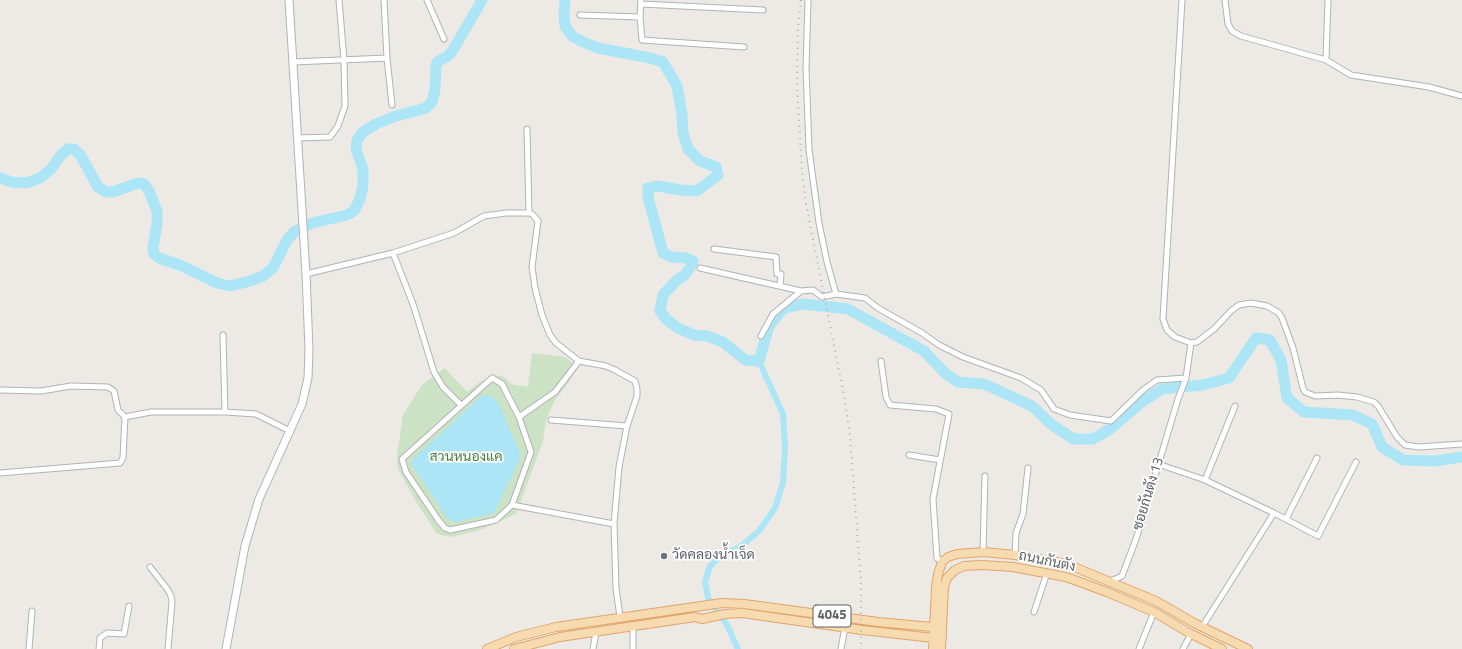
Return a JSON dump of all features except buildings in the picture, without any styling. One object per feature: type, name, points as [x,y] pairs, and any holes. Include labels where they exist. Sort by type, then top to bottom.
[{"type":"main road","name":"ถนนกันตัง","points":[[942,649],[938,639],[938,574],[942,562],[948,557],[957,554],[983,552],[1015,555],[1067,564],[1156,601],[1199,626],[1248,649]]},
{"type":"main road","points":[[1013,567],[1015,555]]},
{"type":"main road","name":"ถนนกันตัง","points":[[938,628],[944,586],[947,578],[955,570],[964,566],[982,565],[1013,567],[1066,577],[1107,592],[1154,612],[1191,634],[1222,649]]},
{"type":"main road","points":[[1107,592],[1111,581]]},
{"type":"main road","name":"4045","points":[[488,649],[523,635],[556,627],[722,603],[750,605],[938,628]]},
{"type":"main road","name":"4045","points":[[514,649],[560,637],[695,617],[702,618],[742,613],[938,639]]},
{"type":"main road","points":[[1191,634],[1199,626]]},
{"type":"main road","name":"ถนนกันตัง","points":[[933,649],[938,639]]},
{"type":"street","points":[[226,649],[245,546],[259,499],[302,404],[308,378],[309,349],[306,274],[289,0]]},
{"type":"street","points":[[298,138],[330,137],[338,126],[346,106],[340,0]]},
{"type":"street","points":[[384,0],[387,58],[392,105]]},
{"type":"street","points":[[427,0],[444,39]]},
{"type":"street","points":[[808,0],[806,68],[809,150],[827,262],[836,294]]},
{"type":"street","points":[[1182,0],[1163,319],[1167,330],[1175,337],[1191,343],[1197,342],[1214,329],[1231,311],[1239,305],[1251,303],[1267,306],[1276,311],[1282,318],[1293,348],[1305,392],[1315,396],[1338,395],[1357,397],[1374,402],[1378,406],[1397,438],[1405,445],[1419,447],[1462,444]]},
{"type":"street","points":[[1225,0],[1228,24],[1232,31],[1241,36],[1326,60],[1351,76],[1429,87],[1462,96]]},
{"type":"street","points":[[1326,60],[1328,0]]},
{"type":"street","points":[[744,47],[642,40],[640,17],[641,2],[763,10]]},
{"type":"street","points":[[580,15],[640,17]]},
{"type":"street","points":[[293,62],[387,58]]},
{"type":"street","points":[[527,129],[529,213]]},
{"type":"street","points":[[306,274],[392,253],[454,233],[484,216],[506,213],[532,214],[538,221],[532,267],[535,288],[542,315],[550,335],[579,361],[606,366],[615,370],[635,381],[637,389],[637,396],[627,426],[619,467],[614,524],[616,588],[620,617]]},
{"type":"street","points":[[714,249],[776,257],[777,274],[780,274],[780,286]]},
{"type":"street","points":[[392,253],[413,304],[434,372],[443,387],[461,405]]},
{"type":"street","points":[[700,268],[801,291],[813,290],[822,297],[836,294],[865,298],[878,308],[939,345],[963,357],[1021,378],[1041,390],[1054,409],[1070,415],[1111,421],[1143,390],[1157,380],[1186,378]]},
{"type":"street","points":[[761,336],[773,314],[801,291]]},
{"type":"street","points":[[223,335],[225,412]]},
{"type":"street","name":"ซอยกันตัง 13","points":[[1111,581],[1122,576],[1136,539],[1178,399],[1186,378],[1191,343]]},
{"type":"street","points":[[520,417],[555,392],[579,361]]},
{"type":"street","points":[[881,361],[886,397],[890,405],[936,409],[949,414],[933,499],[937,558],[942,562]]},
{"type":"street","points":[[492,378],[502,384],[520,417],[531,452],[512,505],[496,520],[450,530],[445,528],[439,521],[406,472],[402,459],[461,405],[492,378]]},
{"type":"street","points":[[0,390],[41,390],[71,386],[108,387],[114,391],[118,410],[125,417],[123,458],[120,463],[0,473]]},
{"type":"street","points":[[1205,480],[1235,406]]},
{"type":"street","points":[[125,417],[151,412],[225,412],[256,414],[290,431]]},
{"type":"street","points":[[551,420],[627,426]]},
{"type":"street","points":[[909,455],[940,460]]},
{"type":"street","points":[[1286,519],[1317,458]]},
{"type":"street","points":[[1158,464],[1205,480],[1318,536],[1356,462]]},
{"type":"street","points":[[1015,555],[1016,533],[1023,514],[1028,468]]},
{"type":"street","points":[[983,552],[986,476]]},
{"type":"street","points":[[512,505],[614,524]]},
{"type":"street","points":[[1199,626],[1274,513]]},
{"type":"street","points":[[150,567],[171,596],[172,602],[168,649]]},
{"type":"street","points":[[1034,612],[1047,573]]},
{"type":"street","points":[[99,649],[100,638],[107,633],[124,634],[129,606]]},
{"type":"street","points":[[29,649],[32,611]]},
{"type":"street","points":[[1139,649],[1154,612]]},
{"type":"street","points":[[633,626],[633,649]]},
{"type":"street","points":[[841,649],[845,627]]},
{"type":"street","points":[[593,649],[596,632]]},
{"type":"street","points":[[1183,649],[1191,634]]},
{"type":"green space","name":"สวนหนองแค","points":[[532,353],[565,357],[578,367],[555,400],[546,420],[543,441],[516,514],[480,530],[451,537],[437,534],[417,503],[398,469],[397,455],[403,415],[422,385],[445,368],[467,392],[480,382],[495,375],[504,377],[511,384],[528,387]]},
{"type":"water","points":[[490,395],[498,402],[519,451],[520,459],[494,513],[456,522],[448,519],[414,468],[411,461],[481,396]]},
{"type":"waterway","points":[[0,178],[12,182],[26,183],[40,178],[51,169],[61,155],[68,149],[74,149],[81,156],[98,187],[106,192],[113,192],[138,183],[144,184],[149,191],[157,211],[157,224],[153,247],[154,254],[159,258],[182,266],[217,283],[230,286],[250,281],[263,276],[273,268],[287,240],[295,231],[312,223],[347,215],[354,211],[360,199],[363,185],[363,169],[356,149],[357,140],[363,132],[376,124],[393,117],[426,108],[432,102],[435,90],[437,62],[448,56],[453,50],[482,0]]},
{"type":"waterway","points":[[565,0],[565,26],[572,36],[598,48],[663,62],[677,86],[682,115],[683,133],[688,149],[700,161],[716,167],[718,175],[697,191],[657,186],[648,188],[648,197],[663,253],[671,257],[686,258],[693,261],[685,275],[677,280],[663,295],[660,311],[667,320],[678,328],[694,335],[707,336],[723,342],[745,360],[759,361],[769,326],[784,308],[803,304],[848,309],[924,351],[945,373],[958,382],[984,384],[1032,406],[1052,425],[1074,439],[1093,439],[1110,429],[1143,401],[1162,389],[1203,385],[1229,378],[1256,338],[1270,340],[1281,360],[1287,398],[1304,412],[1353,415],[1372,424],[1382,447],[1403,460],[1436,461],[1462,457]]},
{"type":"waterway","points":[[738,649],[727,625],[708,598],[705,582],[710,566],[722,555],[740,547],[759,531],[775,508],[783,483],[785,447],[783,414],[759,361]]},
{"type":"railway","points":[[801,0],[798,28],[797,85],[802,171],[806,204],[845,401],[850,436],[861,584],[861,649]]},
{"type":"place","name":"วัดคลองน้ำเจ็ด","points":[[664,556]]}]
